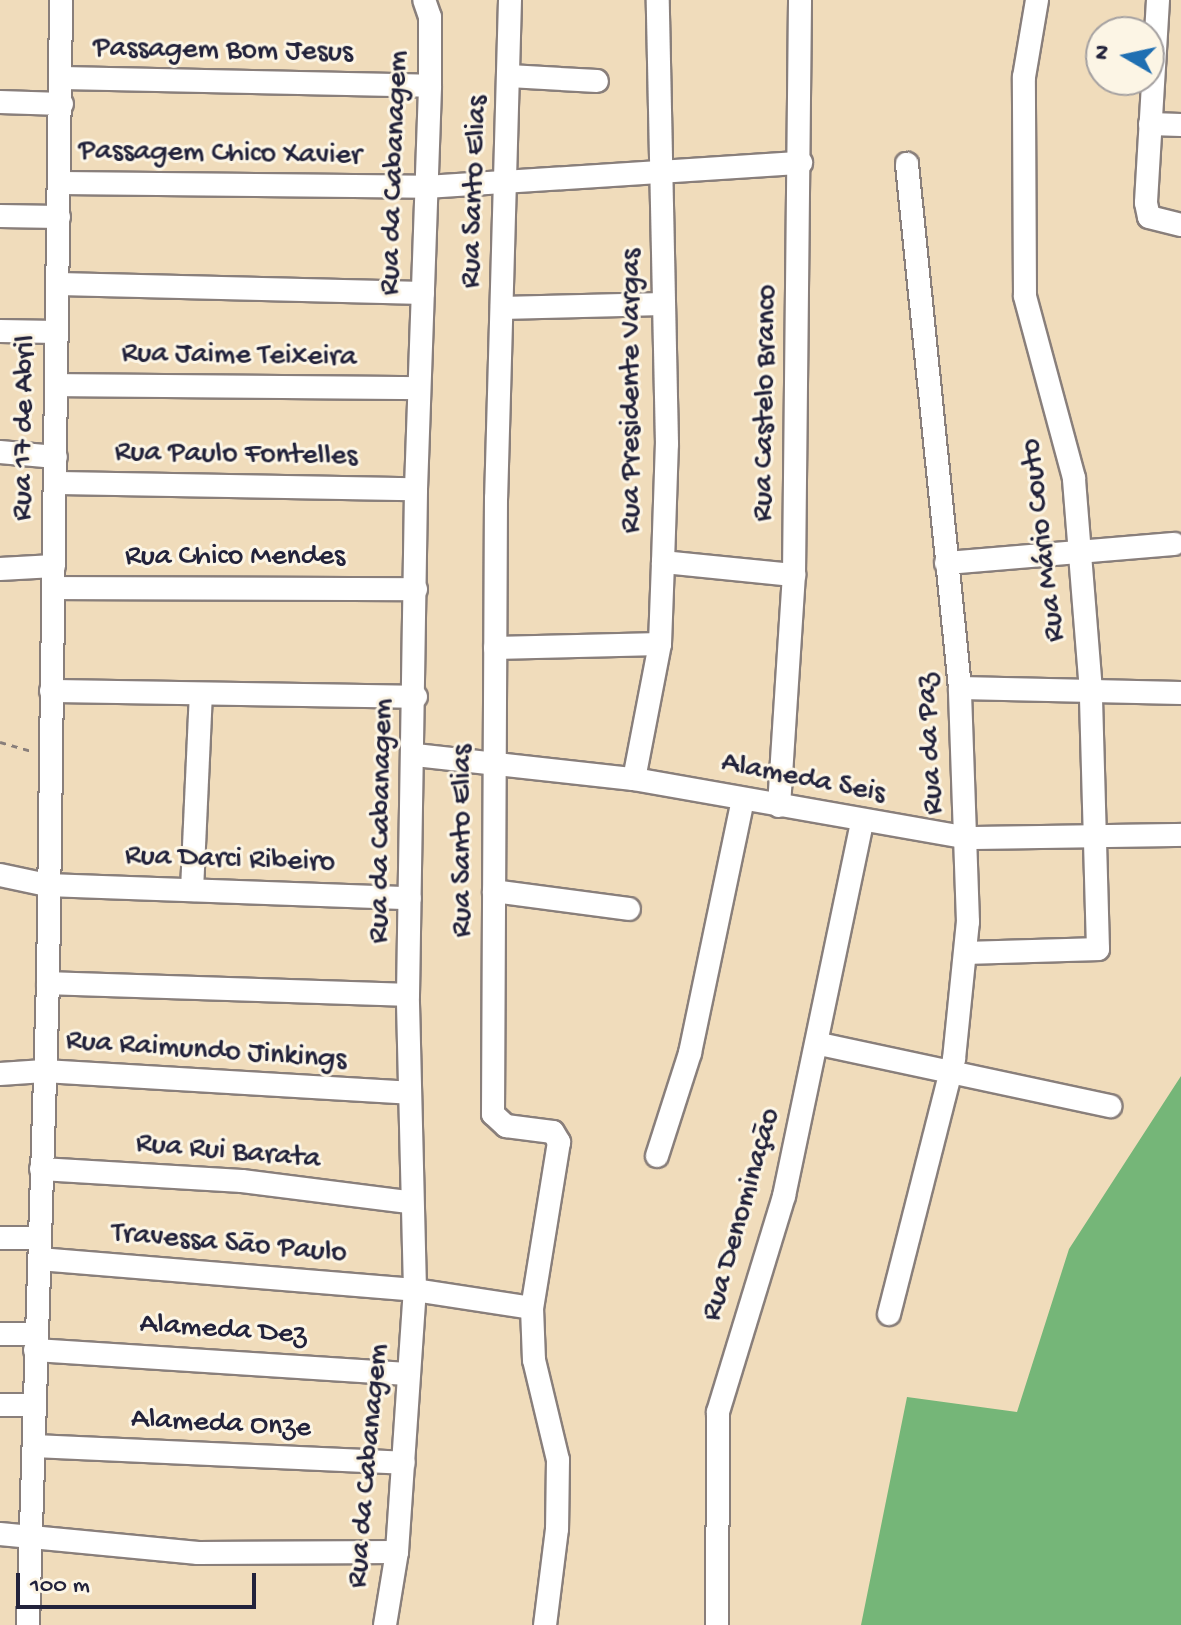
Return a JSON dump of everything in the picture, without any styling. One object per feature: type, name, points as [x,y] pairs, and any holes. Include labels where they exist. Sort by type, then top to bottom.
[{"type":"street","name":"Rua 17 de Abril","points":[[28,1625],[48,983],[49,757],[60,284],[61,0]]},
{"type":"street","name":"Rua Santo Elias","points":[[510,0],[495,648],[493,1114],[506,1126],[553,1132],[559,1142],[532,1308],[534,1360],[558,1460],[557,1529],[545,1625]]},
{"type":"street","name":"Rua Presidente Vargas","points":[[634,779],[660,644],[663,562],[658,0]]},
{"type":"street","name":"Rua Castelo Branco","points":[[779,806],[794,575],[801,163],[800,0]]},
{"type":"street","name":"Rua Mário Couto","points":[[967,953],[1098,949],[1091,691],[1081,553],[1062,421],[1025,296],[1024,77],[1037,0]]},
{"type":"street","points":[[1158,0],[1150,124],[1149,217],[1181,225]]},
{"type":"street","name":"Rua da Cabanagem","points":[[385,1625],[397,1552],[415,1290],[409,1202],[408,995],[416,697],[416,489],[430,86],[427,8]]},
{"type":"street","points":[[509,76],[597,81]]},
{"type":"street","name":"Passagem Bom Jesus","points":[[62,78],[430,86]]},
{"type":"street","points":[[0,102],[62,104]]},
{"type":"street","points":[[1150,124],[1181,125]]},
{"type":"street","name":"Passagem Chico Xavier","points":[[61,183],[426,187],[661,175],[801,163]]},
{"type":"street","name":"Rua da Paz","points":[[889,1314],[951,1072],[967,953],[968,838],[960,688],[907,164]]},
{"type":"street","points":[[0,216],[59,217]]},
{"type":"street","points":[[60,284],[423,293]]},
{"type":"street","points":[[502,308],[663,304]]},
{"type":"street","points":[[0,331],[57,332]]},
{"type":"street","name":"Rua Jaime Teixeira","points":[[57,385],[419,388]]},
{"type":"street","points":[[0,452],[56,457]]},
{"type":"street","name":"Rua Paulo Fontelles","points":[[56,483],[416,489]]},
{"type":"street","points":[[946,563],[1174,544]]},
{"type":"street","points":[[663,562],[794,575]]},
{"type":"street","name":"Rua Chico Mendes","points":[[0,569],[54,577],[416,589]]},
{"type":"street","points":[[495,648],[660,644]]},
{"type":"street","points":[[960,688],[1181,693]]},
{"type":"street","points":[[51,691],[416,697]]},
{"type":"street","points":[[192,890],[201,695]]},
{"type":"street","name":"Alameda Seis","points":[[415,755],[494,760],[634,779],[862,823],[968,838],[1181,835]]},
{"type":"street","points":[[657,1156],[690,1053],[743,799]]},
{"type":"street","name":"Rua Denominação","points":[[717,1625],[718,1412],[784,1196],[820,1044],[862,823]]},
{"type":"street","name":"Rua Darci Ribeiro","points":[[0,875],[47,885],[410,898]]},
{"type":"street","points":[[494,891],[629,909]]},
{"type":"street","points":[[48,983],[408,995]]},
{"type":"street","points":[[820,1044],[1110,1106]]},
{"type":"street","name":"Rua Raimundo Jinkings","points":[[0,1074],[44,1071],[409,1093]]},
{"type":"street","name":"Rua Rui Barata","points":[[41,1169],[242,1181],[409,1202]]},
{"type":"street","name":"Travessa São Paulo","points":[[0,1238],[39,1249],[415,1290],[532,1308]]},
{"type":"street","name":"Alameda Dez","points":[[0,1334],[36,1342],[407,1374]]},
{"type":"street","points":[[0,1405],[35,1405]]},
{"type":"street","name":"Alameda Onze","points":[[34,1446],[404,1463]]},
{"type":"street","points":[[0,1534],[198,1553],[397,1552]]},
{"type":"path","points":[[0,742],[49,757]]},
{"type":"green space","points":[[1181,1076],[1181,1625],[861,1625],[907,1397],[1017,1412],[1069,1249]]}]
